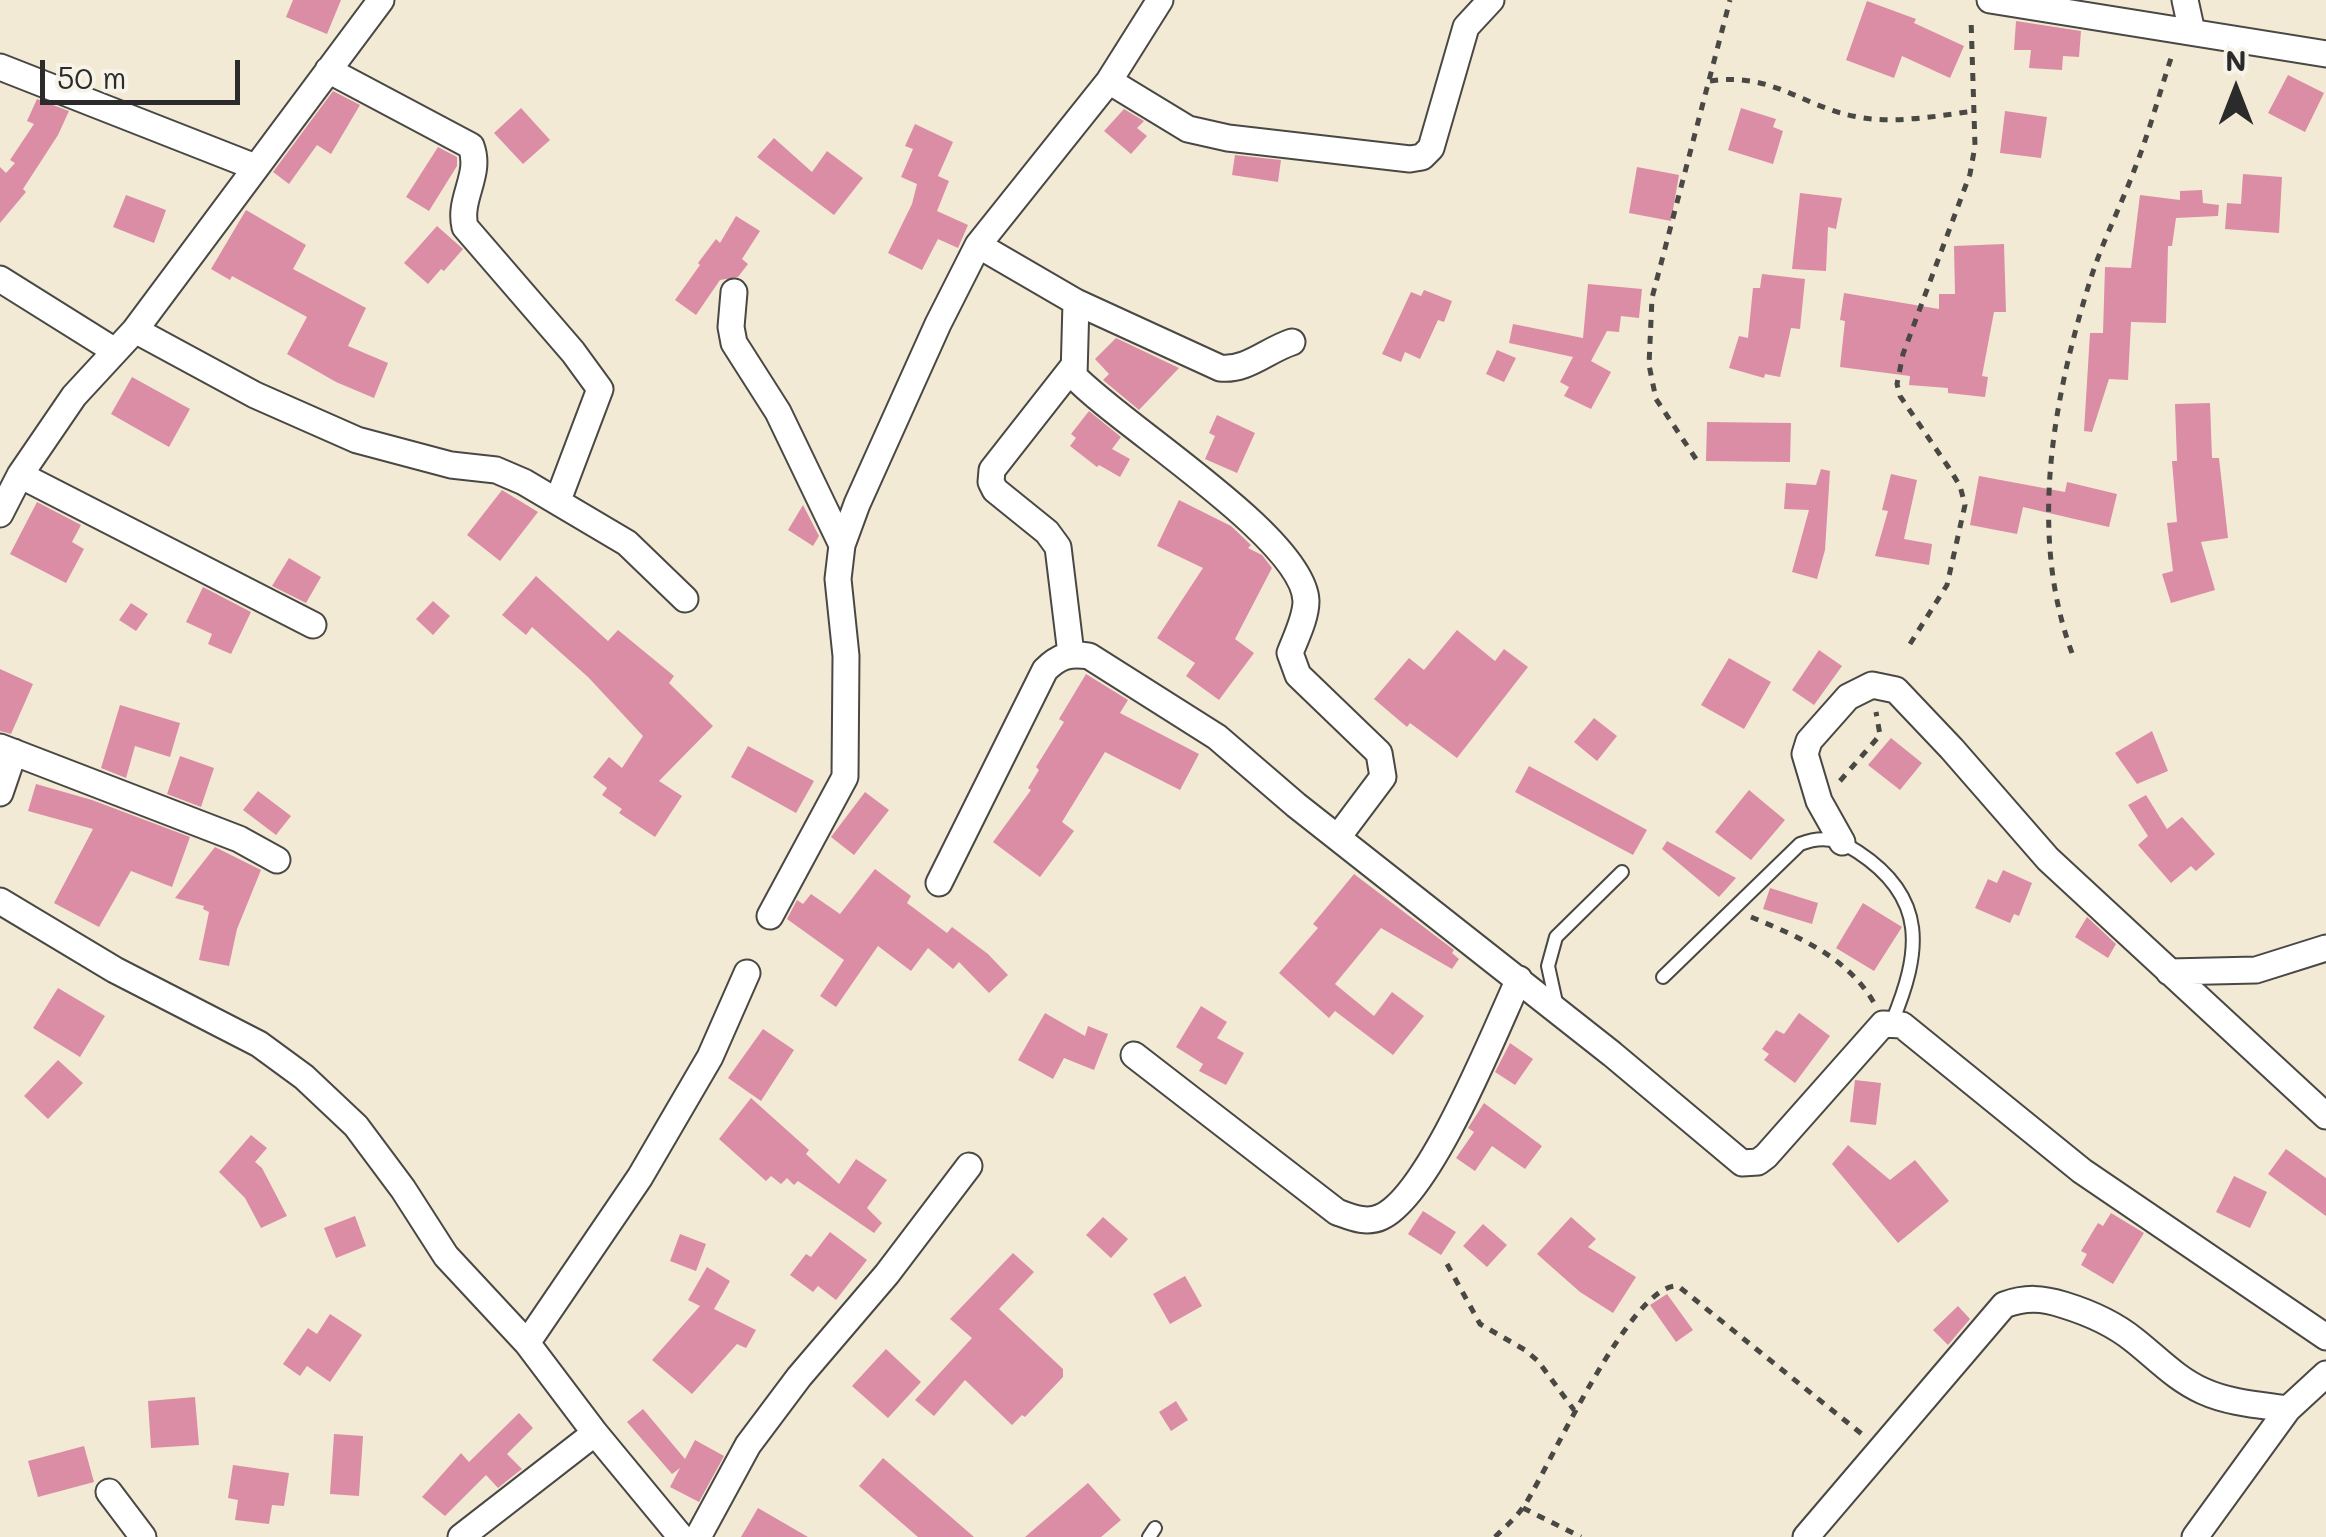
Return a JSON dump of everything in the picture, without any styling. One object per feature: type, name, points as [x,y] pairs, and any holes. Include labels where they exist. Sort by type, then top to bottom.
[{"type":"street","points":[[0,514],[20,475],[74,396],[135,330],[380,0]]},
{"type":"street","points":[[770,916],[844,776],[846,656],[838,579],[842,545],[856,504],[978,245],[1109,81],[1160,0]]},
{"type":"street","points":[[1109,81],[1188,129],[1248,141],[1410,159],[1431,148],[1466,27],[1492,0]]},
{"type":"street","points":[[1990,0],[2326,54]]},
{"type":"street","points":[[2184,0],[2186,31]]},
{"type":"street","points":[[0,68],[255,167]]},
{"type":"street","points":[[328,70],[471,146],[475,172],[462,212],[464,228],[600,389],[558,500]]},
{"type":"street","points":[[978,245],[1076,302],[1220,368],[1242,368],[1274,347],[1292,342]]},
{"type":"street","points":[[0,279],[115,351]]},
{"type":"street","points":[[734,292],[734,343],[787,428],[842,545]]},
{"type":"street","points":[[1076,302],[1074,376],[1248,517],[1302,582],[1306,602],[1290,662],[1298,675],[1380,753],[1384,767],[1382,776],[1338,837]]},
{"type":"street","points":[[135,330],[255,395],[357,440],[451,466],[496,470],[558,500],[626,543],[685,599]]},
{"type":"street","points":[[1071,654],[1058,547],[1047,532],[994,490],[990,482],[992,470],[1072,368]]},
{"type":"street","points":[[20,475],[313,625]]},
{"type":"street","points":[[939,883],[1045,670],[1057,658],[1071,654],[1089,656],[1217,737],[1742,1163],[1751,1164],[1766,1156],[1887,1023],[1902,1025],[2082,1171],[2326,1337]]},
{"type":"street","points":[[1842,842],[1819,801],[1805,754],[1808,741],[1848,697],[1872,684],[1896,690],[2048,859],[2326,1116]]},
{"type":"street","points":[[0,793],[7,750],[239,840],[277,860]]},
{"type":"street","points":[[0,902],[115,970],[259,1044],[304,1076],[356,1126],[446,1256],[528,1343],[595,1433],[681,1537]]},
{"type":"street","points":[[2169,972],[2256,970],[2326,948]]},
{"type":"street","points":[[528,1343],[640,1176],[710,1057],[747,974]]},
{"type":"street","points":[[1134,1055],[1336,1212],[1359,1220],[1377,1220],[1397,1208],[1460,1111],[1519,979]]},
{"type":"street","points":[[698,1537],[748,1445],[798,1377],[887,1274],[969,1166]]},
{"type":"street","points":[[1806,1537],[2004,1305],[2024,1298],[2047,1300],[2092,1313],[2132,1338],[2178,1377],[2206,1392],[2242,1403],[2288,1409]]},
{"type":"street","points":[[2196,1537],[2288,1409],[2326,1374]]},
{"type":"street","points":[[461,1537],[595,1433]]},
{"type":"street","points":[[109,1492],[142,1537]]},
{"type":"lane","points":[[1662,978],[1800,844],[1830,838],[1880,866],[1902,891],[1910,909],[1912,962],[1907,986],[1887,1023]]},
{"type":"lane","points":[[1558,1010],[1548,966],[1556,937],[1622,872]]},
{"type":"path","points":[[1696,459],[1656,399],[1649,366],[1652,298],[1730,0]]},
{"type":"path","points":[[1910,644],[1946,584],[1965,505],[1960,486],[1900,396],[1897,384],[1903,354],[1970,174],[1975,146],[1970,0]]},
{"type":"path","points":[[2072,653],[2053,590],[2049,494],[2054,430],[2090,280],[2186,31]]},
{"type":"path","points":[[1710,81],[1756,80],[1858,117],[1923,118],[1974,112]]},
{"type":"path","points":[[1819,801],[1861,760],[1880,735],[1872,684]]},
{"type":"path","points":[[1733,909],[1819,948],[1868,992],[1887,1023]]},
{"type":"path","points":[[1447,1264],[1480,1324],[1538,1361],[1574,1410]]},
{"type":"path","points":[[1495,1537],[1523,1508],[1574,1410],[1611,1350],[1656,1292],[1668,1285],[1678,1286],[1880,1450]]},
{"type":"path","points":[[1523,1508],[1581,1537]]},
{"type":"building","points":[[293,0],[341,0],[327,34],[286,17]]},
{"type":"building","points":[[1867,1],[1916,19],[1914,23],[1964,46],[1950,78],[1902,56],[1894,78],[1846,60]]},
{"type":"building","points":[[2016,21],[2081,31],[2079,57],[2063,56],[2062,70],[2029,68],[2031,50],[2014,50]]},
{"type":"building","points":[[2288,75],[2324,93],[2305,132],[2268,113]]},
{"type":"building","points":[[333,91],[360,105],[331,154],[317,145],[289,184],[273,172]]},
{"type":"building","points":[[37,99],[69,111],[23,189],[26,192],[0,223],[0,167],[6,173],[15,163],[10,160],[34,124],[27,121]]},
{"type":"building","points":[[521,108],[550,140],[523,164],[494,133]]},
{"type":"building","points":[[1741,108],[1776,119],[1773,127],[1783,131],[1773,164],[1728,150]]},
{"type":"building","points":[[1124,109],[1144,121],[1137,128],[1147,136],[1131,154],[1104,131]]},
{"type":"building","points":[[2005,111],[2047,117],[2041,158],[2000,153]]},
{"type":"building","points":[[915,124],[953,142],[938,176],[949,181],[937,211],[968,225],[958,248],[938,239],[922,270],[888,253],[912,204],[917,184],[901,177],[913,149],[905,146]]},
{"type":"building","points":[[774,138],[812,172],[827,151],[863,178],[834,215],[757,157]]},
{"type":"building","points":[[438,147],[457,157],[457,166],[429,211],[406,197]]},
{"type":"building","points":[[1235,155],[1281,160],[1278,182],[1232,175]]},
{"type":"building","points":[[1637,167],[1679,175],[1671,221],[1629,213]]},
{"type":"building","points":[[2243,174],[2282,177],[2279,233],[2225,229],[2227,203],[2241,204]]},
{"type":"building","points":[[2202,190],[2203,203],[2219,205],[2218,216],[2176,218],[2172,246],[2168,246],[2166,323],[2131,322],[2128,380],[2109,379],[2092,432],[2084,431],[2090,333],[2103,333],[2105,267],[2131,268],[2140,195],[2180,200],[2180,191]]},
{"type":"building","points":[[1800,193],[1842,198],[1836,229],[1828,227],[1826,271],[1792,269]]},
{"type":"building","points":[[126,195],[166,210],[154,243],[113,227]]},
{"type":"building","points":[[246,210],[306,245],[293,269],[366,308],[348,346],[388,363],[374,398],[287,354],[307,317],[232,276],[230,280],[211,269]]},
{"type":"building","points":[[736,216],[760,231],[742,259],[748,264],[738,277],[720,280],[696,315],[675,300],[698,263],[716,239],[720,243]]},
{"type":"building","points":[[437,226],[463,249],[428,284],[404,263]]},
{"type":"building","points":[[2004,244],[2006,312],[1994,312],[1982,376],[1988,377],[1985,397],[1948,393],[1948,388],[1909,385],[1910,376],[1840,367],[1844,293],[1939,309],[1939,294],[1955,294],[1954,246]]},
{"type":"building","points":[[1762,274],[1805,279],[1800,329],[1791,328],[1780,377],[1765,374],[1764,378],[1729,368],[1739,336],[1748,338],[1753,288],[1760,288]]},
{"type":"building","points":[[1588,284],[1642,289],[1639,318],[1621,316],[1619,332],[1607,331],[1591,361],[1611,372],[1591,409],[1564,396],[1569,387],[1560,382],[1573,357],[1509,343],[1513,324],[1583,338]]},
{"type":"building","points":[[1424,290],[1452,301],[1444,322],[1438,320],[1420,359],[1405,352],[1401,362],[1382,354],[1411,292],[1421,296]]},
{"type":"building","points":[[1116,338],[1179,368],[1139,410],[1103,380],[1109,374],[1095,359]]},
{"type":"building","points":[[1497,350],[1516,358],[1504,382],[1486,374]]},
{"type":"building","points":[[132,377],[190,409],[169,447],[111,414]]},
{"type":"building","points":[[2210,403],[2212,458],[2219,458],[2228,538],[2201,542],[2215,590],[2171,603],[2162,574],[2173,571],[2167,523],[2177,522],[2172,461],[2177,461],[2175,404]]},
{"type":"building","points":[[1089,411],[1121,437],[1112,449],[1130,459],[1120,477],[1097,467],[1070,446],[1076,438],[1071,434]]},
{"type":"building","points":[[1217,415],[1255,433],[1237,473],[1205,459],[1215,436],[1209,433]]},
{"type":"building","points":[[1707,422],[1791,423],[1790,462],[1706,461]]},
{"type":"building","points":[[1821,469],[1830,471],[1825,550],[1817,579],[1792,572],[1809,510],[1784,509],[1786,483],[1816,485]]},
{"type":"building","points":[[1891,474],[1917,480],[1904,539],[1932,544],[1929,565],[1875,556],[1888,511],[1882,510]]},
{"type":"building","points":[[1979,476],[2065,492],[2067,482],[2117,494],[2109,527],[2023,507],[2017,534],[1970,525]]},
{"type":"building","points":[[502,490],[538,512],[500,561],[467,535]]},
{"type":"building","points":[[1179,500],[1231,526],[1251,545],[1248,548],[1262,555],[1272,568],[1235,639],[1254,653],[1219,700],[1186,676],[1195,663],[1157,638],[1203,568],[1157,546]]},
{"type":"building","points":[[37,502],[81,525],[72,542],[84,549],[66,583],[10,554]]},
{"type":"building","points":[[803,505],[819,536],[813,546],[788,530]]},
{"type":"building","points":[[289,558],[321,577],[306,603],[272,586]]},
{"type":"building","points":[[536,576],[608,641],[618,630],[674,676],[669,683],[713,726],[659,781],[682,796],[655,837],[619,813],[622,809],[602,795],[607,788],[593,777],[609,757],[622,768],[643,736],[588,677],[532,627],[526,635],[502,615]]},
{"type":"building","points":[[203,587],[251,612],[231,654],[208,644],[212,634],[186,622]]},
{"type":"building","points":[[433,601],[450,616],[433,635],[416,619]]},
{"type":"building","points":[[131,603],[148,614],[136,631],[119,620]]},
{"type":"building","points":[[1457,630],[1495,661],[1504,649],[1528,667],[1457,758],[1410,723],[1407,727],[1374,699],[1409,658],[1424,670]]},
{"type":"building","points":[[1819,650],[1842,666],[1814,705],[1792,690]]},
{"type":"building","points":[[1729,658],[1771,682],[1744,729],[1701,705]]},
{"type":"building","points":[[0,669],[33,684],[11,734],[0,731]]},
{"type":"building","points":[[1086,674],[1128,700],[1120,713],[1199,754],[1180,790],[1105,752],[1062,822],[1074,831],[1040,877],[993,842],[1031,790],[1028,788],[1039,770],[1036,767],[1064,722],[1059,719]]},
{"type":"building","points":[[120,705],[180,723],[170,757],[135,746],[126,778],[101,768]]},
{"type":"building","points":[[1594,718],[1617,736],[1597,761],[1574,742]]},
{"type":"building","points":[[2152,731],[2168,771],[2137,784],[2115,753]]},
{"type":"building","points":[[1891,738],[1922,763],[1900,790],[1868,765]]},
{"type":"building","points":[[748,746],[814,781],[796,813],[731,777]]},
{"type":"building","points":[[180,756],[214,768],[201,807],[167,794]]},
{"type":"building","points":[[1529,766],[1647,830],[1633,855],[1515,792]]},
{"type":"building","points":[[36,784],[92,800],[190,837],[172,887],[131,871],[99,927],[54,903],[93,829],[28,811]]},
{"type":"building","points":[[1749,790],[1785,820],[1751,860],[1715,832]]},
{"type":"building","points":[[258,791],[291,816],[276,835],[243,810]]},
{"type":"building","points":[[865,792],[889,810],[854,855],[831,837]]},
{"type":"building","points":[[2146,795],[2167,829],[2182,817],[2215,854],[2196,871],[2191,866],[2171,883],[2138,845],[2148,836],[2128,805]]},
{"type":"building","points":[[1667,841],[1736,878],[1719,897],[1662,849]]},
{"type":"building","points":[[215,847],[261,870],[237,929],[229,966],[199,960],[209,912],[204,906],[175,898]]},
{"type":"building","points":[[875,869],[911,896],[907,903],[947,933],[952,927],[1008,975],[989,993],[959,962],[953,969],[928,948],[911,971],[878,946],[836,1007],[820,996],[844,960],[787,919],[797,900],[803,904],[811,894],[840,914]]},
{"type":"building","points":[[2003,870],[2032,883],[2019,916],[2014,914],[2010,923],[1975,908],[1988,879],[1997,883]]},
{"type":"building","points":[[1354,874],[1454,950],[1452,953],[1459,959],[1452,969],[1381,928],[1335,984],[1374,1016],[1392,992],[1424,1016],[1393,1055],[1335,1011],[1329,1018],[1279,973],[1318,928],[1313,924]]},
{"type":"building","points":[[1770,888],[1818,903],[1812,924],[1763,909]]},
{"type":"building","points":[[1863,903],[1902,927],[1874,971],[1836,948]]},
{"type":"building","points":[[2087,917],[2116,944],[2108,958],[2075,937]]},
{"type":"building","points":[[58,988],[105,1016],[80,1057],[33,1028]]},
{"type":"building","points":[[1201,1006],[1227,1022],[1217,1038],[1244,1053],[1226,1085],[1199,1071],[1203,1064],[1176,1047]]},
{"type":"building","points":[[1045,1013],[1085,1036],[1088,1026],[1108,1034],[1094,1070],[1064,1058],[1053,1079],[1018,1060]]},
{"type":"building","points":[[1799,1013],[1830,1036],[1795,1083],[1764,1060],[1769,1054],[1762,1049],[1776,1030],[1784,1034]]},
{"type":"building","points":[[763,1029],[794,1050],[761,1101],[728,1078]]},
{"type":"building","points":[[1510,1043],[1533,1059],[1515,1085],[1495,1072]]},
{"type":"building","points":[[58,1060],[83,1083],[48,1119],[24,1096]]},
{"type":"building","points":[[1855,1080],[1881,1083],[1876,1125],[1850,1122]]},
{"type":"building","points":[[751,1098],[809,1150],[806,1154],[839,1184],[856,1159],[887,1180],[867,1208],[882,1223],[874,1233],[798,1181],[794,1185],[787,1178],[781,1184],[771,1176],[766,1181],[719,1139]]},
{"type":"building","points":[[1484,1103],[1542,1146],[1525,1169],[1492,1146],[1475,1171],[1456,1158],[1474,1132],[1468,1128]]},
{"type":"building","points":[[251,1135],[267,1148],[255,1162],[287,1216],[261,1228],[245,1198],[219,1172]]},
{"type":"building","points":[[1848,1145],[1890,1180],[1915,1160],[1949,1201],[1898,1243],[1832,1164]]},
{"type":"building","points":[[2286,1149],[2326,1178],[2326,1216],[2268,1174]]},
{"type":"building","points":[[2234,1176],[2267,1192],[2250,1228],[2216,1212]]},
{"type":"building","points":[[1423,1211],[1456,1232],[1441,1255],[1408,1234]]},
{"type":"building","points":[[2111,1213],[2144,1233],[2113,1284],[2081,1265],[2087,1254],[2081,1251],[2098,1223],[2103,1226]]},
{"type":"building","points":[[355,1216],[366,1246],[336,1258],[324,1228]]},
{"type":"building","points":[[1103,1217],[1128,1239],[1111,1258],[1086,1235]]},
{"type":"building","points":[[1571,1217],[1596,1239],[1588,1247],[1636,1277],[1613,1313],[1580,1292],[1537,1254]]},
{"type":"building","points":[[1483,1224],[1507,1245],[1487,1267],[1463,1246]]},
{"type":"building","points":[[830,1232],[867,1260],[836,1300],[818,1286],[813,1292],[790,1275],[806,1254],[811,1257]]},
{"type":"building","points":[[680,1234],[706,1244],[696,1271],[670,1261]]},
{"type":"building","points":[[1013,1253],[1034,1272],[999,1309],[1063,1369],[1063,1377],[1025,1417],[1022,1415],[1012,1425],[965,1380],[934,1416],[915,1400],[972,1338],[950,1319]]},
{"type":"building","points":[[707,1267],[730,1281],[714,1309],[756,1330],[746,1348],[737,1344],[692,1394],[652,1360],[700,1306],[688,1300]]},
{"type":"building","points":[[1185,1276],[1202,1306],[1170,1324],[1153,1294]]},
{"type":"building","points":[[1667,1294],[1693,1330],[1676,1342],[1650,1305]]},
{"type":"building","points":[[1958,1306],[1970,1319],[1948,1345],[1933,1330]]},
{"type":"building","points":[[330,1314],[362,1335],[330,1382],[307,1366],[300,1376],[283,1364],[308,1328],[317,1334]]},
{"type":"building","points":[[886,1349],[921,1382],[888,1418],[852,1386]]},
{"type":"building","points":[[195,1397],[199,1445],[151,1448],[148,1401]]},
{"type":"building","points":[[1176,1401],[1188,1420],[1171,1431],[1159,1412]]},
{"type":"building","points":[[643,1409],[685,1459],[695,1440],[724,1456],[699,1502],[670,1487],[680,1468],[672,1474],[627,1422]]},
{"type":"building","points":[[519,1413],[533,1428],[507,1454],[522,1469],[498,1488],[486,1475],[445,1516],[422,1497],[461,1453],[469,1462]]},
{"type":"building","points":[[334,1434],[363,1436],[359,1496],[330,1494]]},
{"type":"building","points":[[84,1446],[94,1482],[38,1497],[28,1461]]},
{"type":"building","points":[[883,1458],[974,1537],[918,1537],[859,1486]]},
{"type":"building","points":[[233,1465],[289,1473],[284,1506],[272,1505],[269,1524],[235,1520],[238,1500],[228,1498]]},
{"type":"building","points":[[1088,1483],[1121,1520],[1101,1537],[1025,1537]]},
{"type":"building","points":[[758,1508],[808,1537],[741,1537]]}]
